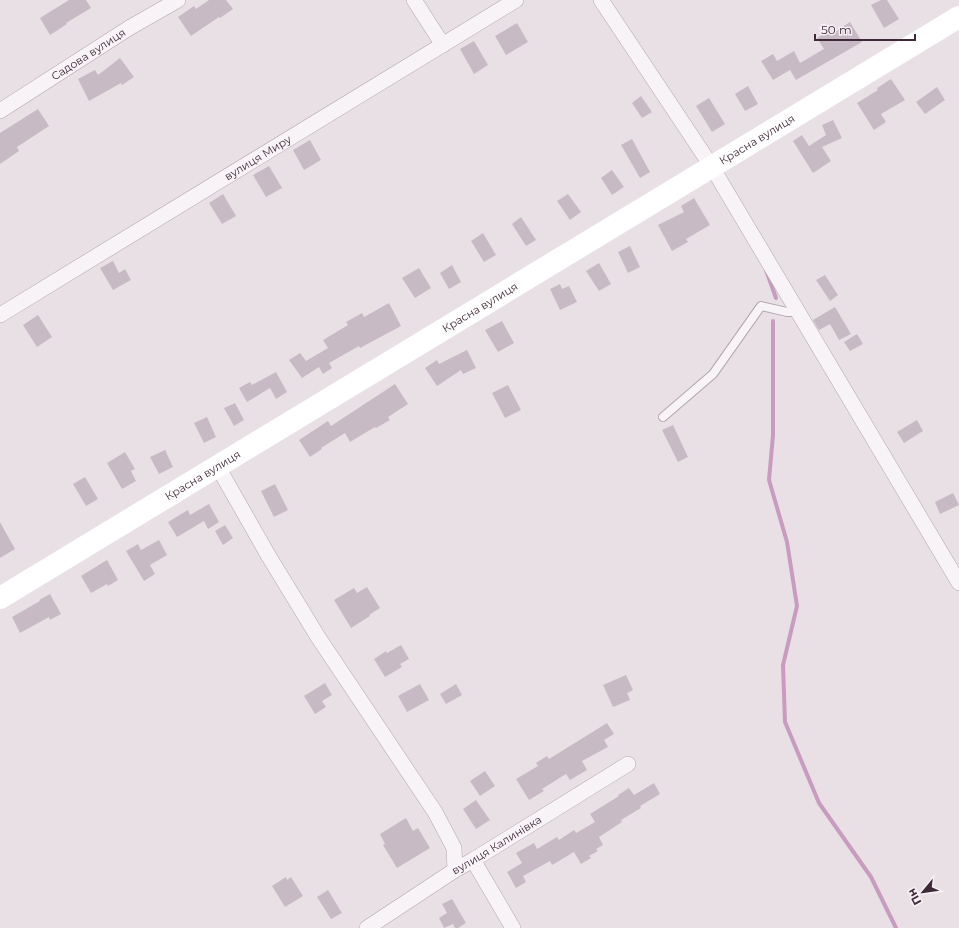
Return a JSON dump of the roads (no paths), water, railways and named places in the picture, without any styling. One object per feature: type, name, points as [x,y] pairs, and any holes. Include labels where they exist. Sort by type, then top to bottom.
[{"type":"street","name":"Садова вулиця","points":[[0,111],[129,28],[178,0]]},
{"type":"street","points":[[414,0],[443,45]]},
{"type":"street","name":"вулиця Миру","points":[[0,315],[516,0]]},
{"type":"street","points":[[601,0],[712,167],[798,312],[953,561],[959,583]]},
{"type":"street","name":"Красна вулиця","points":[[0,598],[959,17]]},
{"type":"street","points":[[218,466],[268,555],[318,637],[435,812],[454,848],[455,870]]},
{"type":"street","name":"вулиця Калинівка","points":[[367,928],[455,870],[628,764]]},
{"type":"street","points":[[473,860],[513,928]]},
{"type":"lane","points":[[663,417],[713,374],[761,306],[787,312],[798,312]]},
{"type":"waterway","points":[[766,270],[776,298]]},
{"type":"waterway","points":[[773,321],[773,435],[769,480],[787,542],[797,606],[783,665],[785,722],[819,803],[871,877],[896,928]]}]
